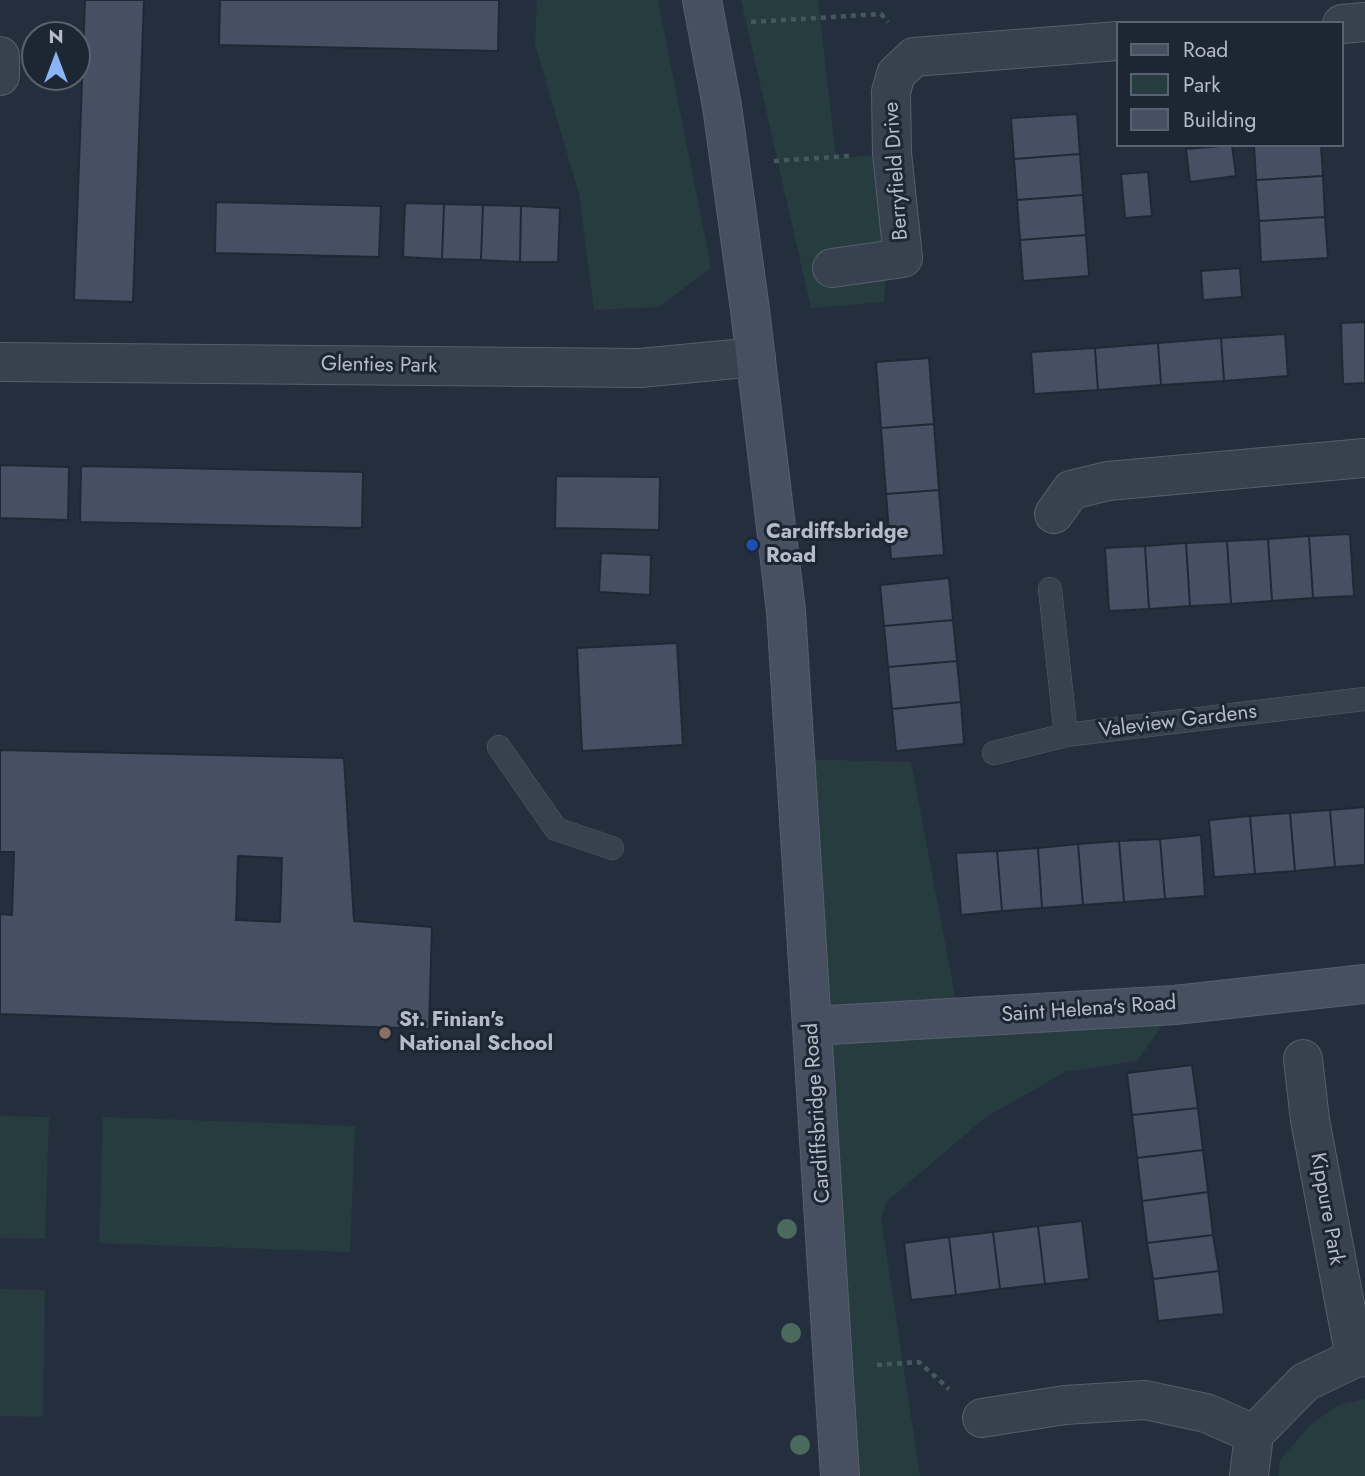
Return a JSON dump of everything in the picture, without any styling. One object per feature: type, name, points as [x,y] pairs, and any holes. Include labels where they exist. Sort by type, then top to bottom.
[{"type":"main road","name":"Cardiffsbridge Road","points":[[704,13],[730,163],[786,611],[840,1476]]},
{"type":"main road","name":"Saint Helena's Road","points":[[812,1026],[1175,1005],[1365,984]]},
{"type":"street","points":[[1344,24],[1365,22]]},
{"type":"street","points":[[914,57],[1116,41]]},
{"type":"street","points":[[0,56],[0,76]]},
{"type":"street","name":"Berryfield Drive","points":[[832,268],[903,258],[892,153],[891,92],[896,74],[914,57]]},
{"type":"street","name":"Glenties Park","points":[[0,362],[640,368],[756,357]]},
{"type":"street","points":[[1054,514],[1071,490],[1108,481],[1365,458]]},
{"type":"street","name":"Kippure Park","points":[[1254,1434],[1305,1382],[1360,1358],[1310,1120],[1303,1059]]},
{"type":"street","points":[[982,1418],[1065,1405],[1145,1400],[1206,1413],[1254,1434],[1249,1476]]},
{"type":"lane","points":[[1051,589],[1066,735]]},
{"type":"lane","name":"Valeview Gardens","points":[[994,753],[1066,735],[1365,699]]},
{"type":"lane","points":[[499,747],[556,830],[612,848]]},
{"type":"path","points":[[704,13],[881,14],[914,57]]},
{"type":"path","points":[[730,163],[892,153]]},
{"type":"path","points":[[835,1369],[919,1362],[982,1418]]},
{"type":"green space","points":[[537,0],[658,0],[711,268],[659,307],[594,310],[579,194],[535,44]]},
{"type":"green space","points":[[741,0],[818,0],[836,158],[894,154],[884,302],[811,308]]},
{"type":"green space","points":[[795,759],[911,762],[959,1017],[814,1025]]},
{"type":"green space","points":[[1174,1009],[1137,1061],[1065,1072],[986,1117],[887,1201],[881,1218],[920,1476],[858,1476],[815,1030]]},
{"type":"green space","points":[[0,1116],[49,1117],[45,1239],[0,1238]]},
{"type":"green space","points":[[103,1117],[355,1126],[350,1252],[99,1243]]},
{"type":"green space","points":[[0,1289],[45,1290],[43,1417],[0,1416]]},
{"type":"green space","points":[[1365,1399],[1365,1476],[1278,1476],[1280,1460],[1310,1425],[1338,1405]]},
{"type":"building","points":[[85,0],[144,0],[133,302],[74,300],[82,91],[91,91],[91,21],[84,21]]},
{"type":"building","points":[[220,0],[499,0],[498,51],[219,45]]},
{"type":"building","points":[[1077,114],[1080,154],[1014,159],[1011,118]]},
{"type":"building","points":[[1232,147],[1236,176],[1190,182],[1186,149]]},
{"type":"building","points":[[1254,147],[1321,147],[1323,176],[1256,180]]},
{"type":"building","points":[[1080,154],[1083,195],[1017,200],[1014,159]]},
{"type":"building","points":[[1148,172],[1152,216],[1125,218],[1121,174]]},
{"type":"building","points":[[1323,176],[1325,217],[1259,221],[1256,180]]},
{"type":"building","points":[[1083,195],[1086,235],[1020,240],[1017,200]]},
{"type":"building","points":[[216,202],[381,206],[379,257],[215,253]]},
{"type":"building","points":[[405,203],[444,204],[442,259],[403,257]]},
{"type":"building","points":[[444,204],[483,205],[481,260],[442,259]]},
{"type":"building","points":[[483,205],[521,206],[520,262],[481,260]]},
{"type":"building","points":[[521,206],[560,208],[558,262],[520,262]]},
{"type":"building","points":[[1325,217],[1328,258],[1261,262],[1259,221]]},
{"type":"building","points":[[1086,235],[1089,276],[1023,281],[1020,240]]},
{"type":"building","points":[[1240,268],[1242,297],[1203,300],[1201,271]]},
{"type":"building","points":[[1365,322],[1365,383],[1343,384],[1341,323]]},
{"type":"building","points":[[1285,334],[1288,376],[1224,381],[1221,338]]},
{"type":"building","points":[[1221,338],[1224,381],[1161,385],[1158,343]]},
{"type":"building","points":[[1158,343],[1161,385],[1098,390],[1095,348]]},
{"type":"building","points":[[1095,348],[1098,390],[1034,394],[1031,352]]},
{"type":"building","points":[[929,358],[934,424],[881,428],[876,362]]},
{"type":"building","points":[[934,424],[939,490],[886,494],[881,428]]},
{"type":"building","points":[[0,465],[69,467],[68,520],[0,518]]},
{"type":"building","points":[[81,466],[363,472],[362,528],[80,522]]},
{"type":"building","points":[[556,476],[660,477],[659,530],[555,528]]},
{"type":"building","points":[[939,490],[944,555],[891,559],[886,494]]},
{"type":"building","points":[[1350,534],[1354,596],[1313,598],[1309,536]]},
{"type":"building","points":[[1309,536],[1313,598],[1272,601],[1268,539]]},
{"type":"building","points":[[1268,539],[1272,601],[1231,604],[1227,541]]},
{"type":"building","points":[[1227,541],[1231,604],[1190,606],[1186,543]]},
{"type":"building","points":[[1186,543],[1190,606],[1149,609],[1145,546]]},
{"type":"building","points":[[1145,546],[1149,609],[1109,611],[1105,548]]},
{"type":"building","points":[[601,553],[651,555],[650,595],[599,592]]},
{"type":"building","points":[[949,578],[953,620],[884,626],[880,585]]},
{"type":"building","points":[[953,620],[957,661],[888,667],[884,626]]},
{"type":"building","points":[[677,643],[683,745],[582,751],[577,648]]},
{"type":"building","points":[[957,661],[961,702],[892,709],[888,667]]},
{"type":"building","points":[[961,702],[964,744],[896,751],[892,709]]},
{"type":"building","points":[[0,750],[344,758],[354,921],[432,927],[429,1029],[0,1014],[0,914],[12,915],[14,852],[0,852]],"holes":[[[238,856],[282,858],[280,922],[236,920]]]},
{"type":"building","points":[[1365,807],[1365,865],[1335,867],[1330,810]]},
{"type":"building","points":[[1330,810],[1335,867],[1295,871],[1290,813]]},
{"type":"building","points":[[1290,813],[1295,871],[1255,874],[1250,816]]},
{"type":"building","points":[[1250,816],[1255,874],[1214,877],[1209,820]]},
{"type":"building","points":[[1201,835],[1205,896],[1165,899],[1160,839]]},
{"type":"building","points":[[1160,839],[1165,899],[1124,902],[1119,841]]},
{"type":"building","points":[[1119,841],[1124,902],[1083,905],[1078,844]]},
{"type":"building","points":[[1078,844],[1083,905],[1042,908],[1038,848]]},
{"type":"building","points":[[1038,848],[1042,908],[1002,911],[997,851]]},
{"type":"building","points":[[997,851],[1002,911],[961,915],[956,853]]},
{"type":"building","points":[[1192,1065],[1198,1108],[1132,1115],[1127,1073]]},
{"type":"building","points":[[1198,1108],[1203,1150],[1137,1158],[1132,1115]]},
{"type":"building","points":[[1203,1150],[1208,1192],[1142,1201],[1137,1158]]},
{"type":"building","points":[[1208,1192],[1213,1235],[1147,1243],[1142,1201]]},
{"type":"building","points":[[1082,1221],[1089,1279],[1045,1284],[1038,1226]]},
{"type":"building","points":[[1038,1226],[1045,1284],[1000,1289],[993,1232]]},
{"type":"building","points":[[993,1232],[1000,1289],[956,1295],[949,1237]]},
{"type":"building","points":[[1213,1235],[1219,1271],[1153,1279],[1147,1243]]},
{"type":"building","points":[[949,1237],[956,1295],[911,1300],[904,1243]]},
{"type":"building","points":[[1219,1271],[1224,1314],[1158,1321],[1153,1279]]},
{"type":"place","name":"Cardiffsbridge Road","points":[[752,545]]},
{"type":"place","name":"St. Finian's National School","points":[[385,1033]]}]
